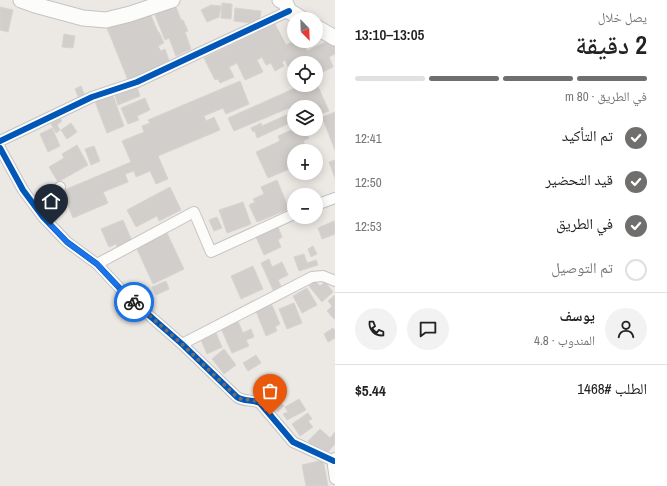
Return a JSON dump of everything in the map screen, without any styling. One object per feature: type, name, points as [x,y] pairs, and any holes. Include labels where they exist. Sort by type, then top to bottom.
[{"type":"main road","points":[[20,0],[83,18],[106,20],[130,14],[172,0]]},
{"type":"main road","points":[[284,5],[293,12]]},
{"type":"main road","points":[[323,31],[335,38]]},
{"type":"street","points":[[0,141],[92,97],[137,82],[284,5]]},
{"type":"street","points":[[0,148],[23,190],[43,216],[67,242],[97,264],[127,296],[182,344],[237,397],[260,403],[294,442],[335,460],[333,472],[335,479]]},
{"type":"street","points":[[43,216],[60,187]]},
{"type":"street","points":[[323,202],[335,198]]},
{"type":"street","points":[[97,264],[194,212],[211,252],[287,217]]},
{"type":"street","points":[[182,344],[312,277],[323,276],[333,280]]},
{"type":"building","points":[[174,2],[181,20],[183,20],[188,31],[185,32],[191,49],[176,56],[169,38],[165,40],[153,10]]},
{"type":"building","points":[[222,3],[232,4],[231,19],[221,18]]},
{"type":"building","points":[[211,5],[221,6],[219,17],[207,22],[201,10]]},
{"type":"building","points":[[0,7],[13,10],[8,32],[0,30]]},
{"type":"building","points":[[235,8],[261,11],[259,24],[234,21]]},
{"type":"building","points":[[149,11],[164,43],[158,46],[161,51],[165,49],[170,63],[128,80],[107,28]]},
{"type":"building","points":[[275,24],[287,44],[287,48],[306,48],[307,51],[313,48],[323,48],[323,43],[332,39],[335,46],[335,54],[329,57],[333,67],[323,72],[323,56],[287,56],[287,64],[285,60],[282,62],[284,66],[275,71],[271,63],[266,65],[262,57],[257,60],[263,72],[245,80],[237,63],[229,67],[234,77],[220,83],[218,79],[215,80],[204,58]]},
{"type":"building","points":[[64,34],[75,36],[73,48],[62,47]]},
{"type":"building","points":[[240,81],[249,104],[226,114],[223,108],[204,116],[206,121],[214,117],[220,130],[158,156],[168,179],[156,184],[150,171],[136,177],[134,171],[125,174],[128,182],[103,192],[108,203],[73,218],[62,191],[131,162],[122,141],[144,132],[142,126],[150,123],[148,120]]},
{"type":"building","points":[[81,86],[86,99],[80,102],[75,89]]},
{"type":"building","points":[[137,87],[140,96],[118,105],[115,96]]},
{"type":"building","points":[[287,92],[320,92],[329,111],[323,113],[323,100],[287,100],[287,109],[234,131],[228,118]]},
{"type":"building","points":[[112,93],[124,126],[107,133],[94,99]]},
{"type":"building","points":[[145,98],[150,110],[137,116],[139,120],[128,124],[121,108]]},
{"type":"building","points":[[335,112],[335,150],[323,120],[323,117]]},
{"type":"building","points":[[287,115],[287,124],[257,138],[255,131],[253,132],[251,128],[261,123],[262,126]]},
{"type":"building","points":[[60,118],[62,121],[57,125],[60,130],[56,133],[51,124]]},
{"type":"building","points":[[71,123],[77,132],[67,139],[61,130]]},
{"type":"building","points":[[52,128],[60,146],[48,152],[40,134]]},
{"type":"building","points":[[287,132],[287,136],[308,136],[309,138],[303,141],[304,144],[287,144],[287,170],[268,178],[256,152],[280,141],[278,136]]},
{"type":"building","points":[[77,145],[88,165],[58,182],[49,167],[64,158],[62,154]]},
{"type":"building","points":[[94,146],[100,161],[91,165],[85,149]]},
{"type":"building","points":[[335,160],[335,178],[329,162]]},
{"type":"building","points":[[277,180],[287,204],[287,210],[257,222],[249,205],[255,202],[253,199],[264,194],[261,187]]},
{"type":"building","points":[[170,187],[181,210],[159,221],[157,216],[136,227],[127,210]]},
{"type":"building","points":[[243,202],[251,224],[227,233],[219,210]]},
{"type":"building","points":[[217,217],[222,228],[214,231],[209,220]]},
{"type":"building","points":[[123,220],[132,241],[117,247],[116,244],[109,247],[101,229]]},
{"type":"building","points":[[334,221],[335,234],[322,239],[318,228]]},
{"type":"building","points":[[278,227],[282,237],[278,240],[281,247],[264,255],[256,237]]},
{"type":"building","points":[[167,233],[184,269],[153,284],[136,247]]},
{"type":"building","points":[[313,246],[317,254],[311,257],[308,249]]},
{"type":"building","points":[[304,254],[307,263],[316,260],[318,265],[299,271],[294,257]]},
{"type":"building","points":[[269,259],[272,267],[282,262],[288,275],[278,280],[281,286],[273,290],[261,263]]},
{"type":"building","points":[[253,266],[263,289],[241,299],[231,276]]},
{"type":"building","points":[[166,281],[169,289],[156,295],[152,287]]},
{"type":"building","points":[[315,281],[320,286],[325,282],[333,292],[322,302],[309,286]]},
{"type":"building","points":[[307,288],[317,305],[302,313],[293,296]]},
{"type":"building","points":[[335,295],[334,319],[327,311],[332,306],[328,301]]},
{"type":"building","points":[[294,303],[302,323],[287,329],[279,309]]},
{"type":"building","points":[[272,305],[280,324],[275,327],[277,331],[266,336],[256,311]]},
{"type":"building","points":[[237,319],[243,333],[251,329],[254,337],[246,340],[249,346],[232,353],[220,326]]},
{"type":"building","points":[[333,328],[335,331],[335,338],[328,342],[324,334]]},
{"type":"building","points":[[216,333],[222,347],[207,354],[201,340]]},
{"type":"building","points":[[224,349],[236,365],[224,374],[212,359]]},
{"type":"building","points":[[256,355],[261,363],[248,371],[243,363]]},
{"type":"building","points":[[268,395],[272,401],[264,406],[260,401]]},
{"type":"building","points":[[299,399],[306,410],[287,420],[283,414],[288,412],[285,407]]},
{"type":"building","points":[[278,400],[284,406],[278,412],[272,407]]},
{"type":"building","points":[[308,413],[312,419],[308,421],[313,427],[300,436],[292,424]]},
{"type":"building","points":[[320,429],[330,438],[335,432],[335,444],[327,453],[320,447],[317,450],[308,441]]},
{"type":"building","points":[[323,460],[328,486],[306,486],[302,465]]},
{"type":"cycle path","points":[[0,141],[92,97],[137,82],[289,11]]},
{"type":"cycle path","points":[[0,148],[23,190],[43,217],[67,242],[97,264],[127,296],[182,344],[237,397],[260,403],[293,442],[334,461]]},
{"type":"way so far","points":[[134,302],[182,344],[237,397],[260,403],[270,415]]},
{"type":"route","points":[[51,225],[67,242],[97,264],[134,302]]}]
